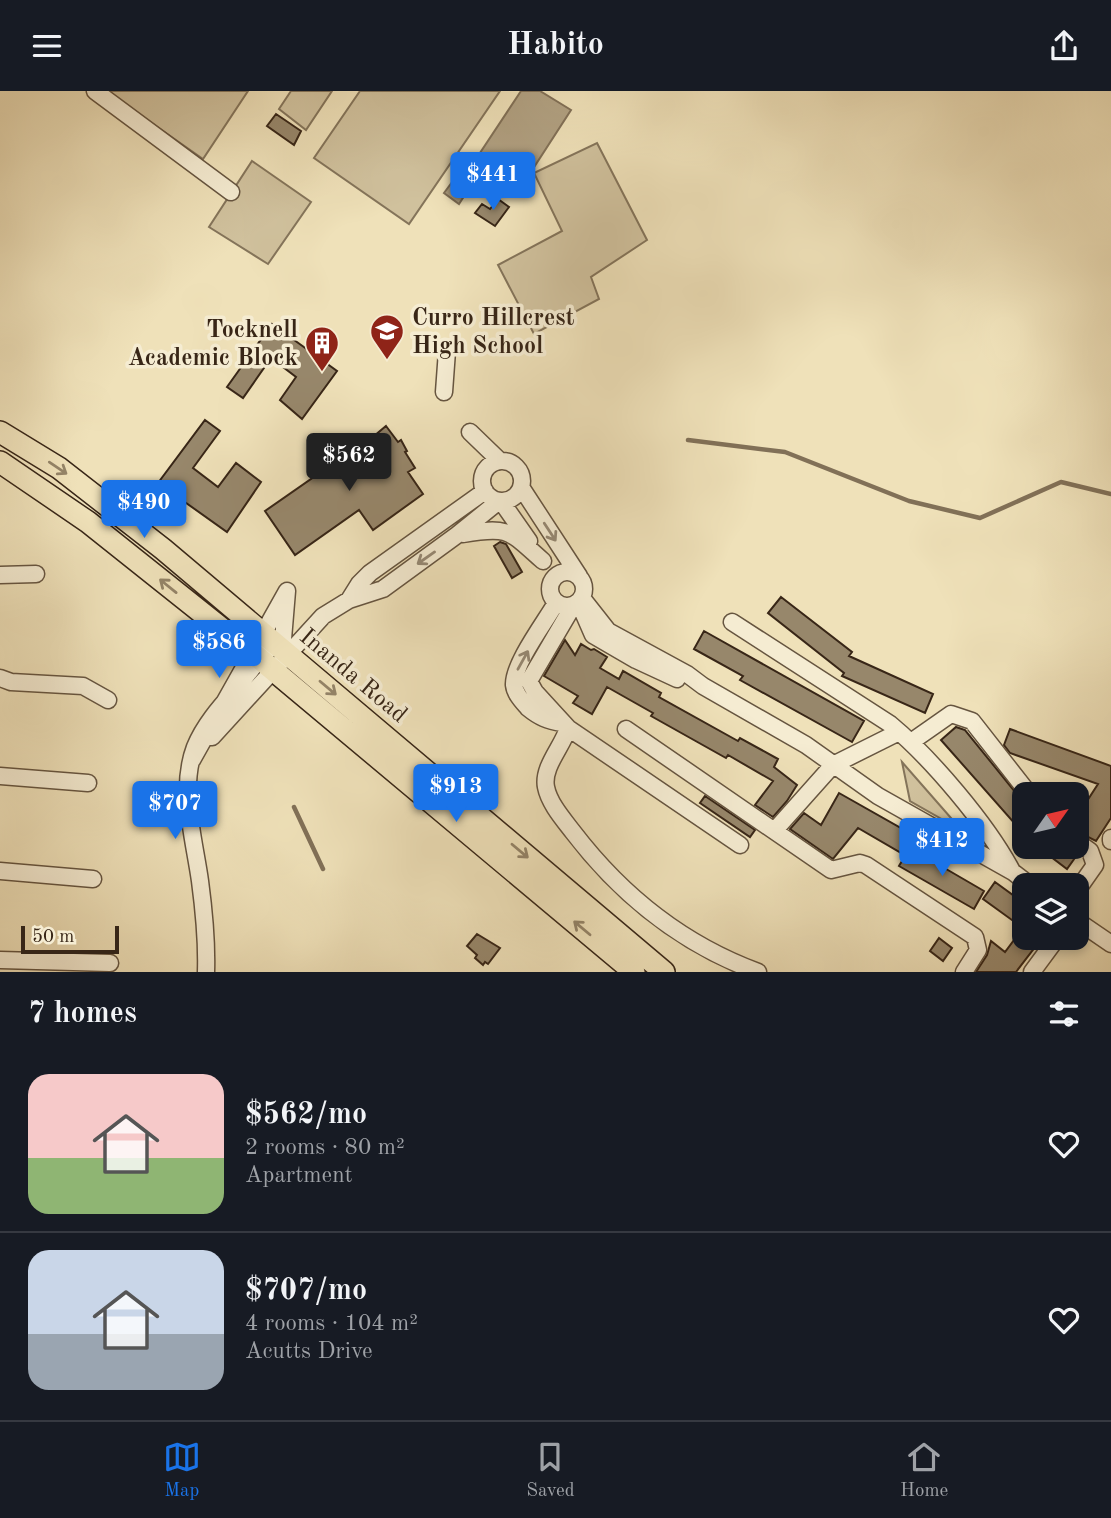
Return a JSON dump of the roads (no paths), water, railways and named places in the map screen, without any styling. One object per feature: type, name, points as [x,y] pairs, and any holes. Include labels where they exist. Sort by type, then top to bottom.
[{"type":"main road","name":"Inanda Road","points":[[0,432],[59,468],[98,496],[664,972]]},
{"type":"main road","name":"Inanda Road","points":[[0,462],[88,521],[260,659],[363,748],[451,817],[634,972]]},
{"type":"street","points":[[95,91],[231,192]]},
{"type":"street","points":[[444,392],[447,351]]},
{"type":"street","points":[[555,577],[500,501],[485,491],[482,481],[485,471],[470,432],[500,461],[513,464],[517,469],[521,487],[585,586],[529,681],[530,687],[565,725],[740,845]]},
{"type":"street","points":[[485,471],[500,461]]},
{"type":"street","points":[[192,760],[323,616],[349,600],[383,589],[500,501],[514,497],[521,487]]},
{"type":"street","points":[[349,600],[370,573],[485,491]]},
{"type":"street","points":[[457,535],[504,530],[519,538],[543,561]]},
{"type":"street","points":[[555,577],[567,572],[579,576]]},
{"type":"street","points":[[0,575],[36,574]]},
{"type":"street","points":[[555,577],[550,593],[556,603]]},
{"type":"street","points":[[192,760],[287,591],[283,639],[260,659],[208,723],[192,760],[189,802],[205,928],[206,972]]},
{"type":"street","points":[[556,603],[578,602]]},
{"type":"street","points":[[578,602],[604,635],[663,673],[703,686],[806,745],[878,796],[1013,872]]},
{"type":"street","points":[[556,603],[517,669],[514,682],[519,698],[535,713],[549,721],[565,725]]},
{"type":"street","points":[[732,622],[905,737],[986,829],[1013,872]]},
{"type":"street","points":[[0,678],[11,682],[83,686],[108,700]]},
{"type":"street","points":[[775,830],[833,765],[905,737],[951,715],[972,721],[1020,782]]},
{"type":"street","points":[[565,725],[545,784],[550,799],[596,862],[629,894],[701,949],[758,972]]},
{"type":"street","points":[[626,729],[831,870],[860,863],[866,865],[975,937],[978,950],[964,972]]},
{"type":"street","points":[[0,776],[88,783]]},
{"type":"street","points":[[969,848],[986,829]]},
{"type":"street","points":[[1089,850],[1095,865]]},
{"type":"street","points":[[1089,874],[1095,865],[1111,859]]},
{"type":"street","points":[[0,871],[93,879]]},
{"type":"street","points":[[1089,929],[1111,944]]},
{"type":"street","points":[[1032,972],[1048,950]]},
{"type":"street","points":[[0,960],[110,963]]},
{"type":"waterway","points":[[688,440],[785,452],[909,501],[980,518],[1061,482],[1111,494]]},
{"type":"waterway","points":[[294,807],[323,869]]},
{"type":"place","name":"Curro Hillcrest High School","points":[[387,361]]},
{"type":"place","name":"Tocknell Academic Block","points":[[322,373]]}]
